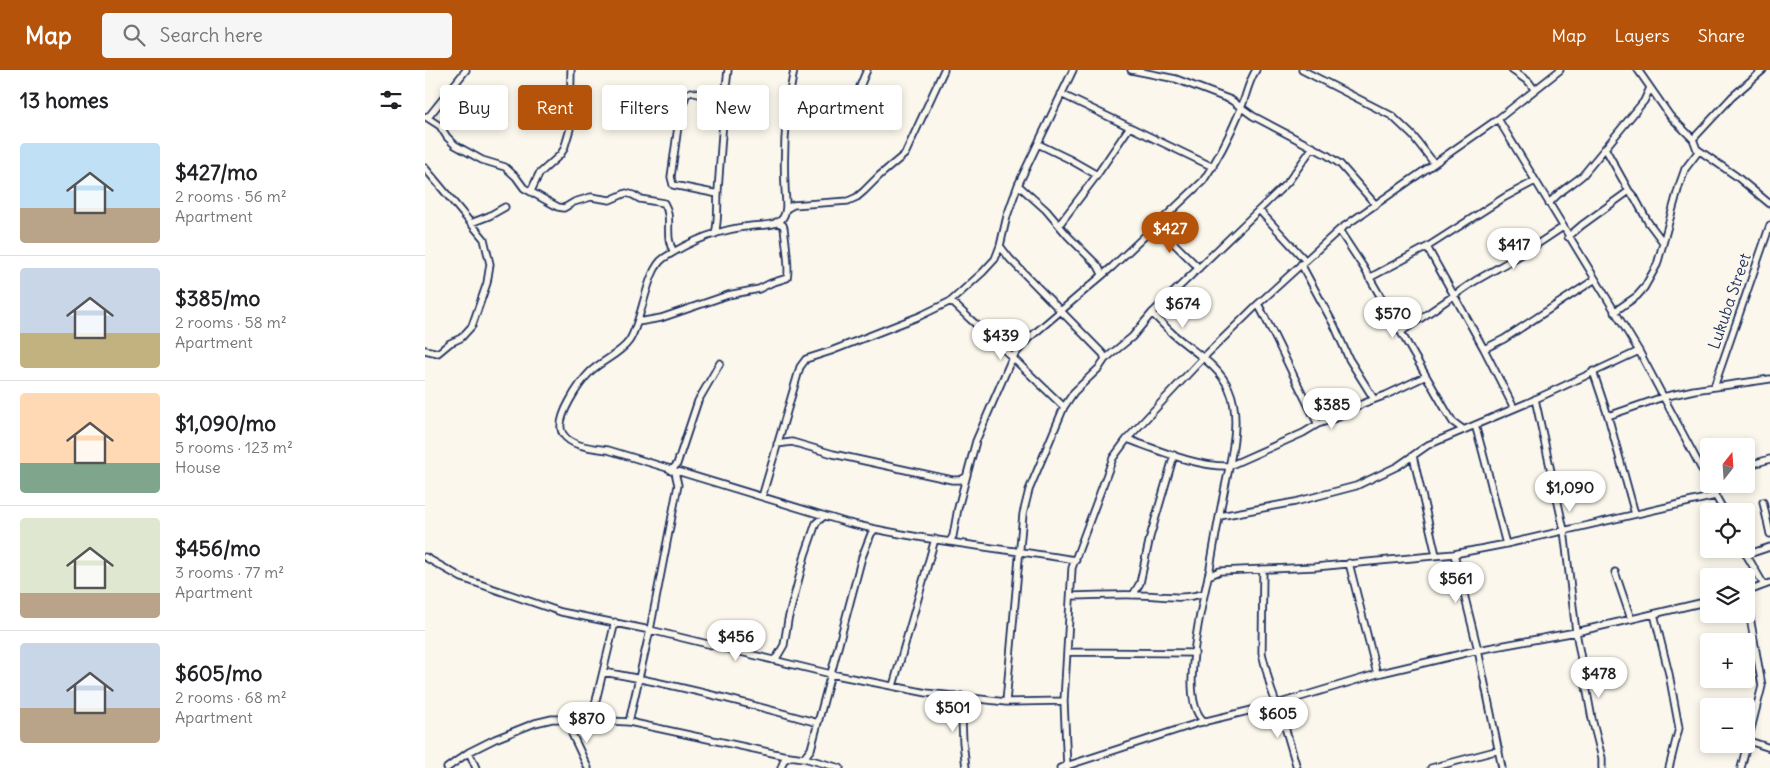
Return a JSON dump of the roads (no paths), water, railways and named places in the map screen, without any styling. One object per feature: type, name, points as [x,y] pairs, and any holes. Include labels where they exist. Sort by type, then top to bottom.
[{"type":"street","points":[[425,117],[430,115],[465,70]]},
{"type":"street","points":[[531,191],[539,174],[556,159],[564,148],[570,129],[570,70]]},
{"type":"street","points":[[726,85],[728,70]]},
{"type":"street","points":[[791,85],[794,70]]},
{"type":"street","points":[[861,85],[867,70]]},
{"type":"street","points":[[786,209],[793,205],[848,202],[864,191],[905,154],[944,70]]},
{"type":"street","points":[[762,497],[800,368],[806,359],[921,316],[951,301],[995,259],[1018,185],[1073,70]]},
{"type":"street","points":[[1131,70],[1176,79],[1231,100],[1241,108],[1313,147],[1340,164],[1376,205]]},
{"type":"street","points":[[950,541],[953,536],[976,441],[1012,358],[1028,339],[1062,312],[1203,181],[1213,167],[1241,108],[1256,70]]},
{"type":"street","points":[[1302,70],[1391,116],[1413,136],[1434,163]]},
{"type":"street","points":[[1512,70],[1529,82],[1540,86]]},
{"type":"street","points":[[1067,767],[1064,701],[1073,568],[1113,458],[1127,440],[1203,358],[1258,304],[1339,230],[1498,119],[1560,70]]},
{"type":"street","points":[[1614,312],[1637,296],[1644,288],[1657,265],[1685,169],[1698,152],[1693,139],[1670,116],[1638,70]]},
{"type":"street","points":[[1693,139],[1732,97],[1763,70]]},
{"type":"street","points":[[1529,82],[1534,89]]},
{"type":"street","points":[[1549,204],[1555,196],[1583,175],[1644,101],[1650,88]]},
{"type":"street","points":[[697,93],[691,92],[686,95],[679,119],[671,177],[673,185],[718,194]]},
{"type":"street","points":[[1061,94],[1213,167]]},
{"type":"street","points":[[425,117],[440,126],[455,145],[481,160],[505,167],[524,188],[558,208],[564,208],[574,202],[591,197],[611,200],[626,193],[639,199],[661,202],[667,208],[670,226],[669,244],[674,252]]},
{"type":"street","points":[[1498,119],[1639,352],[1700,467]]},
{"type":"street","points":[[1059,225],[1097,176],[1129,128]]},
{"type":"street","points":[[715,234],[718,221],[722,130]]},
{"type":"street","points":[[787,130],[784,164],[786,209],[782,219],[776,222],[735,228],[715,234],[661,259],[654,269],[638,322],[629,342],[582,381],[572,396],[560,427],[562,433],[578,444],[608,450],[823,517],[875,529],[1076,560]]},
{"type":"street","points":[[1038,144],[1069,158],[1097,176]]},
{"type":"street","points":[[1006,702],[1023,514],[1029,490],[1064,407],[1074,392],[1099,368],[1105,359],[1132,337],[1152,313],[1288,182],[1313,147]]},
{"type":"street","points":[[1605,148],[1648,222],[1663,242]]},
{"type":"street","points":[[1697,148],[1736,176],[1770,204]]},
{"type":"street","points":[[425,168],[484,239],[490,264],[487,283],[472,326],[461,338],[449,343],[438,353],[425,350]]},
{"type":"street","points":[[1369,278],[1427,247],[1505,197],[1535,181]]},
{"type":"street","points":[[1018,185],[1046,210],[1098,266],[1102,274]]},
{"type":"street","points":[[1569,237],[1581,225],[1629,191]]},
{"type":"street","points":[[471,223],[505,207]]},
{"type":"street","points":[[1259,210],[1303,262],[1349,359],[1374,399]]},
{"type":"street","points":[[638,322],[661,318],[728,295],[759,289],[787,278],[789,271],[784,228],[783,225],[776,222]]},
{"type":"street","points":[[1155,225],[1199,268]]},
{"type":"street","name":"Lukuba Street","points":[[1714,387],[1770,225]]},
{"type":"street","points":[[1401,332],[1475,281],[1524,253],[1563,227]]},
{"type":"street","points":[[1339,230],[1453,422],[1464,430]]},
{"type":"street","points":[[1000,246],[1010,259],[1103,354],[1105,359]]},
{"type":"street","points":[[1427,247],[1484,349],[1514,408]]},
{"type":"street","points":[[1484,349],[1504,339],[1595,280]]},
{"type":"street","points":[[951,301],[1041,383],[1064,407]]},
{"type":"street","points":[[1258,304],[1274,333],[1297,386],[1318,424]]},
{"type":"street","points":[[1152,313],[1173,334],[1224,378],[1230,391],[1236,420],[1220,516],[1204,593],[1192,680],[1198,717],[1205,722]]},
{"type":"street","points":[[1220,516],[1286,504],[1356,486],[1382,475],[1428,445],[1639,352]]},
{"type":"street","points":[[673,471],[699,401],[721,363]]},
{"type":"street","points":[[1593,371],[1608,416],[1635,514]]},
{"type":"street","points":[[1127,440],[1174,455],[1219,466],[1229,466],[1303,433],[1318,424],[1339,418],[1374,399],[1427,376]]},
{"type":"street","points":[[1608,416],[1663,397],[1770,379]]},
{"type":"street","points":[[1535,399],[1564,530],[1576,632],[1592,719],[1602,758],[1602,768]]},
{"type":"street","points":[[1475,425],[1488,466],[1506,544]]},
{"type":"street","points":[[777,444],[792,442],[833,454],[952,480],[960,480],[966,476]]},
{"type":"street","points":[[1133,595],[1141,583],[1150,537],[1174,455]]},
{"type":"street","points":[[1413,456],[1436,555]]},
{"type":"street","points":[[1755,463],[1770,459]]},
{"type":"street","points":[[629,722],[650,630],[678,484],[673,471]]},
{"type":"street","points":[[1714,493],[1719,503]]},
{"type":"street","points":[[1208,576],[1220,571],[1349,564],[1454,554],[1506,544],[1715,496]]},
{"type":"street","points":[[1763,502],[1770,534]]},
{"type":"street","points":[[773,660],[784,645],[787,620],[805,555],[816,523],[823,517]]},
{"type":"street","points":[[804,758],[811,749],[862,557],[871,534],[875,529]]},
{"type":"street","points":[[893,686],[935,539]]},
{"type":"street","points":[[1755,550],[1770,547]]},
{"type":"street","points":[[1454,554],[1478,650],[1502,768]]},
{"type":"street","points":[[425,557],[462,578],[561,612],[650,630],[831,674],[893,686],[1006,702],[1064,701]]},
{"type":"street","points":[[1749,558],[1767,584],[1755,589]]},
{"type":"street","points":[[1349,564],[1377,674]]},
{"type":"street","points":[[1263,570],[1262,653],[1271,689],[1297,768]]},
{"type":"street","points":[[1615,572],[1631,619]]},
{"type":"street","points":[[1071,596],[1133,595],[1177,598],[1191,597],[1204,593]]},
{"type":"street","points":[[1059,768],[1205,722],[1277,704],[1377,674],[1478,650],[1576,632],[1700,603]]},
{"type":"street","points":[[1654,614],[1669,674],[1679,728],[1669,768]]},
{"type":"street","points":[[587,719],[594,709],[615,622]]},
{"type":"street","points":[[1751,623],[1762,686],[1755,715]]},
{"type":"street","points":[[1067,652],[1195,653]]},
{"type":"street","points":[[603,672],[639,678],[818,723]]},
{"type":"street","points":[[961,696],[966,768]]},
{"type":"street","points":[[447,768],[469,752],[495,739],[535,723],[552,719],[629,722],[804,758],[840,768]]},
{"type":"street","points":[[575,719],[572,734],[588,768]]},
{"type":"street","points":[[1755,742],[1770,748]]},
{"type":"street","points":[[1435,768],[1499,750]]},
{"type":"street","points":[[469,752],[476,768]]},
{"type":"street","points":[[1741,768],[1745,753]]},
{"type":"street","points":[[781,768],[784,760],[794,756]]}]
